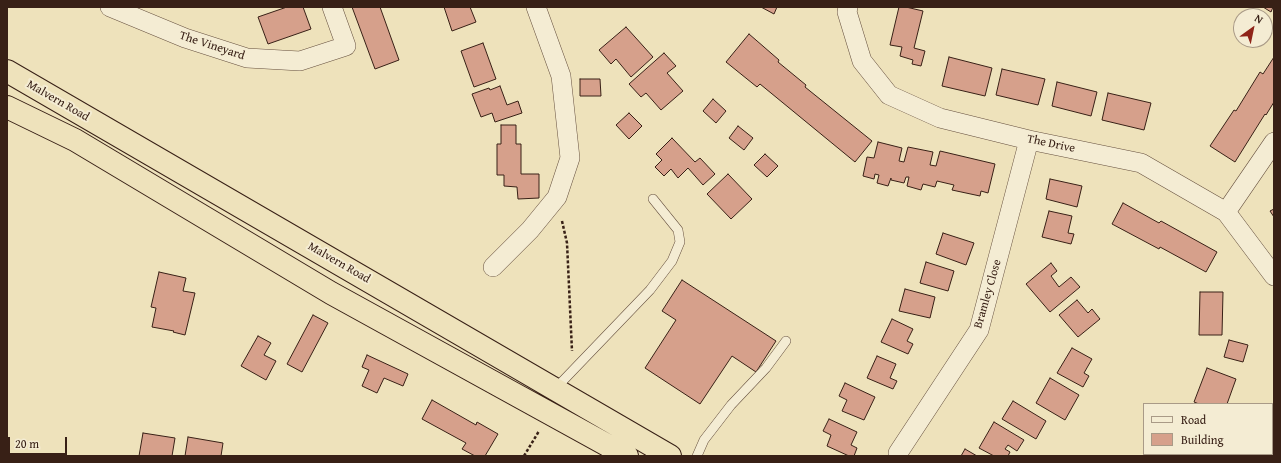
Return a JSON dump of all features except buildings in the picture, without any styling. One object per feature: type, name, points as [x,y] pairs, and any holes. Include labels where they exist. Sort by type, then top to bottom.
[{"type":"highway","name":"Malvern Road","points":[[7,71],[670,456]]},
{"type":"highway","points":[[7,107],[75,140],[332,293],[627,456]]},
{"type":"highway","points":[[159,190],[172,166]]},
{"type":"highway","points":[[370,314],[381,288]]},
{"type":"street","name":"The Vineyard","points":[[110,7],[185,38],[247,58],[300,61],[346,46],[332,7]]},
{"type":"street","points":[[493,267],[530,230],[557,197],[570,158],[561,76],[536,7]]},
{"type":"street","name":"The Drive","points":[[848,7],[846,12],[862,61],[889,95],[940,118],[1029,140],[1141,163],[1226,212],[1274,276]]},
{"type":"street","name":"Bramley Close","points":[[898,453],[979,330],[1029,140]]},
{"type":"street","points":[[1226,212],[1274,142]]},
{"type":"lane","points":[[555,389],[650,290],[672,261],[680,242],[678,230],[653,199]]},
{"type":"lane","points":[[697,456],[704,440],[730,405],[766,368],[786,342]]},
{"type":"path","points":[[557,197],[567,243],[573,370]]},
{"type":"path","points":[[524,456],[550,413]]}]
